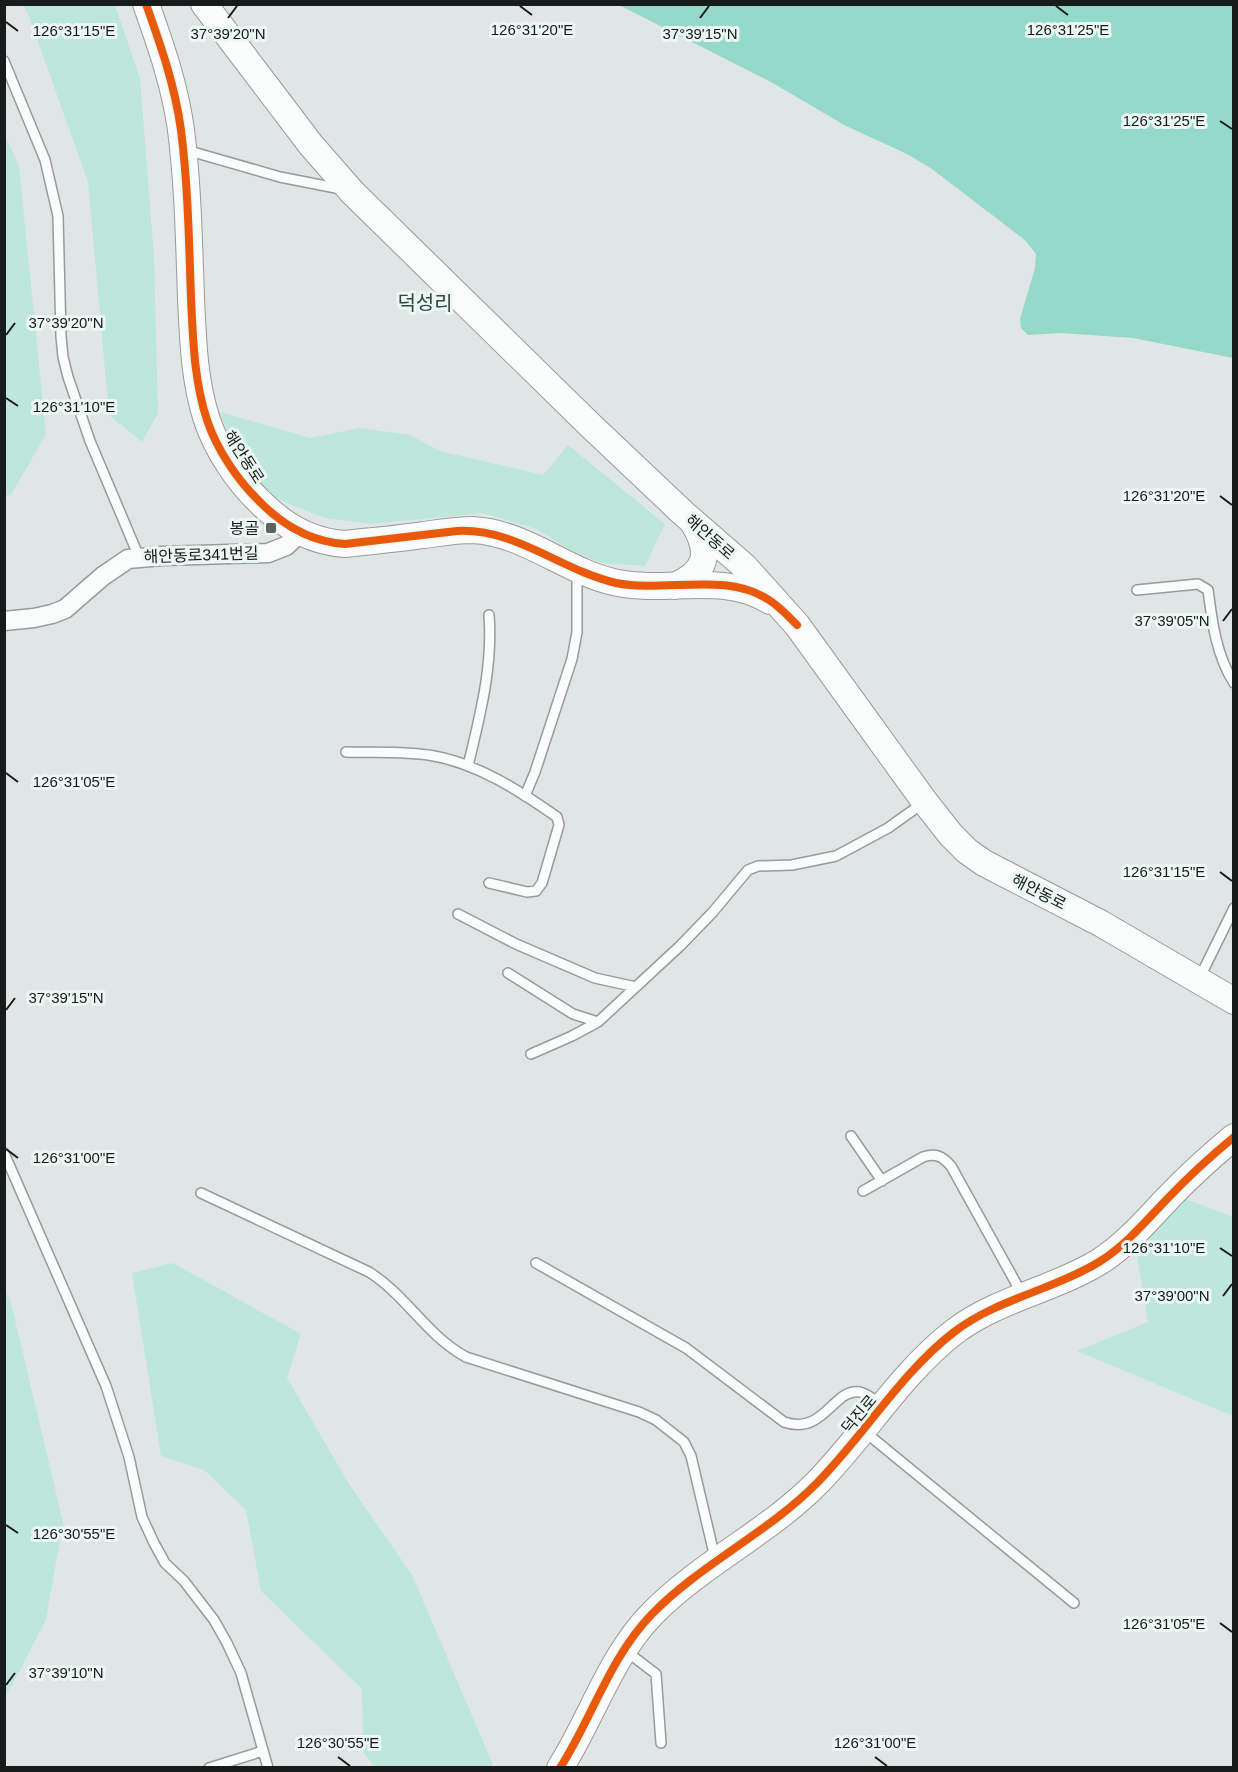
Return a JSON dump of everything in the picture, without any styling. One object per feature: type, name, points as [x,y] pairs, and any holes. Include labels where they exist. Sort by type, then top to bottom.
[{"type":"street","name":"해안동로","points":[[146,4],[164,53],[178,107],[184,149],[194,352],[199,388],[207,421],[224,455],[245,486],[268,511],[301,532],[330,543],[345,544],[474,530],[509,538],[577,570],[627,584],[713,585],[739,588],[768,599],[797,624]]},
{"type":"street","name":"해안동로","points":[[204,4],[311,145],[352,192],[591,426],[693,522],[744,566],[797,624],[925,802],[967,851],[984,863],[1100,923],[1233,1001]]},
{"type":"street","points":[[675,586],[689,580],[699,570],[704,560],[702,537],[693,522]]},
{"type":"street","name":"해안동로341번길","points":[[4,621],[34,618],[65,609],[117,565],[139,557],[267,553],[286,546],[301,532]]},
{"type":"street","name":"덕진로","points":[[560,1767],[624,1649],[650,1615],[715,1560],[773,1520],[810,1490],[914,1370],[955,1331],[974,1318],[1077,1274],[1119,1248],[1204,1162],[1233,1137]]},
{"type":"lane","points":[[4,61],[45,160],[58,216],[61,336],[68,377],[90,441],[139,557]]},
{"type":"lane","points":[[184,149],[280,177],[352,192]]},
{"type":"lane","points":[[525,796],[572,659],[577,632],[577,570]]},
{"type":"lane","points":[[1137,590],[1198,584],[1208,590],[1213,630],[1233,683]]},
{"type":"lane","points":[[468,766],[486,686],[491,642],[489,615]]},
{"type":"lane","points":[[346,752],[431,756],[468,766],[525,796],[557,817],[559,825],[542,883],[536,891],[527,892],[489,883]]},
{"type":"lane","points":[[531,1054],[598,1022],[712,914],[748,870],[758,866],[803,863],[836,856],[888,828],[925,802]]},
{"type":"lane","points":[[1199,979],[1233,908]]},
{"type":"lane","points":[[458,914],[516,944],[595,978],[636,987]]},
{"type":"lane","points":[[508,973],[573,1014],[598,1022]]},
{"type":"lane","points":[[851,1136],[882,1181]]},
{"type":"lane","points":[[4,1153],[106,1386],[129,1457],[142,1517],[165,1563],[184,1581],[214,1620],[227,1643],[241,1673],[268,1767]]},
{"type":"lane","points":[[863,1191],[923,1156],[932,1154],[944,1158],[951,1166],[1023,1296]]},
{"type":"lane","points":[[201,1193],[369,1272],[386,1283],[448,1348],[466,1357],[639,1412],[672,1432],[684,1442],[691,1456],[715,1560]]},
{"type":"lane","points":[[536,1263],[686,1348],[784,1422],[795,1426],[815,1421],[849,1393],[859,1392],[868,1395],[883,1407]]},
{"type":"lane","points":[[863,1431],[1074,1603]]},
{"type":"lane","points":[[624,1649],[656,1674],[661,1743]]},
{"type":"lane","points":[[209,1767],[262,1751]]},
{"type":"shaded area","points":[[23,5],[115,5],[140,78],[154,256],[158,413],[142,442],[109,415],[88,182]]},
{"type":"shaded area","points":[[619,5],[1233,5],[1233,358],[1133,338],[1061,333],[1028,335],[1021,328],[1020,319],[1035,268],[1036,254],[1025,240],[932,169],[907,154],[846,126],[771,82]]},
{"type":"shaded area","points":[[4,132],[19,166],[46,434],[11,495],[5,496]]},
{"type":"shaded area","points":[[220,412],[310,438],[360,428],[410,435],[440,451],[543,475],[568,445],[665,524],[645,566],[601,563],[569,549],[536,529],[483,513],[371,524],[325,518],[284,502],[263,489],[238,459]]},
{"type":"shaded area","points":[[1178,1196],[1233,1217],[1233,1416],[1077,1351],[1148,1322],[1135,1243]]},
{"type":"shaded area","points":[[173,1263],[301,1334],[287,1378],[349,1484],[412,1575],[494,1767],[374,1767],[363,1751],[362,1689],[261,1591],[246,1510],[204,1470],[161,1456],[132,1273]]},
{"type":"shaded area","points":[[5,1291],[11,1303],[63,1522],[46,1620],[5,1698]]},
{"type":"cycle path","points":[[146,4],[171,82],[181,130],[187,193],[194,344],[203,405],[211,431],[222,454],[236,475],[261,503],[289,526],[333,543],[345,544],[457,531],[478,532],[518,543],[576,569],[616,583],[655,586],[714,585],[752,591],[769,600],[797,625]]},
{"type":"cycle path","points":[[560,1768],[624,1649],[652,1614],[692,1579],[799,1500],[818,1482],[900,1385],[935,1348],[954,1332],[988,1311],[1081,1272],[1109,1255],[1192,1174],[1234,1137]]},
{"type":"place","name":"봉골","points":[[271,528]]},
{"type":"district","name":"덕성리","points":[[425,303]]}]
